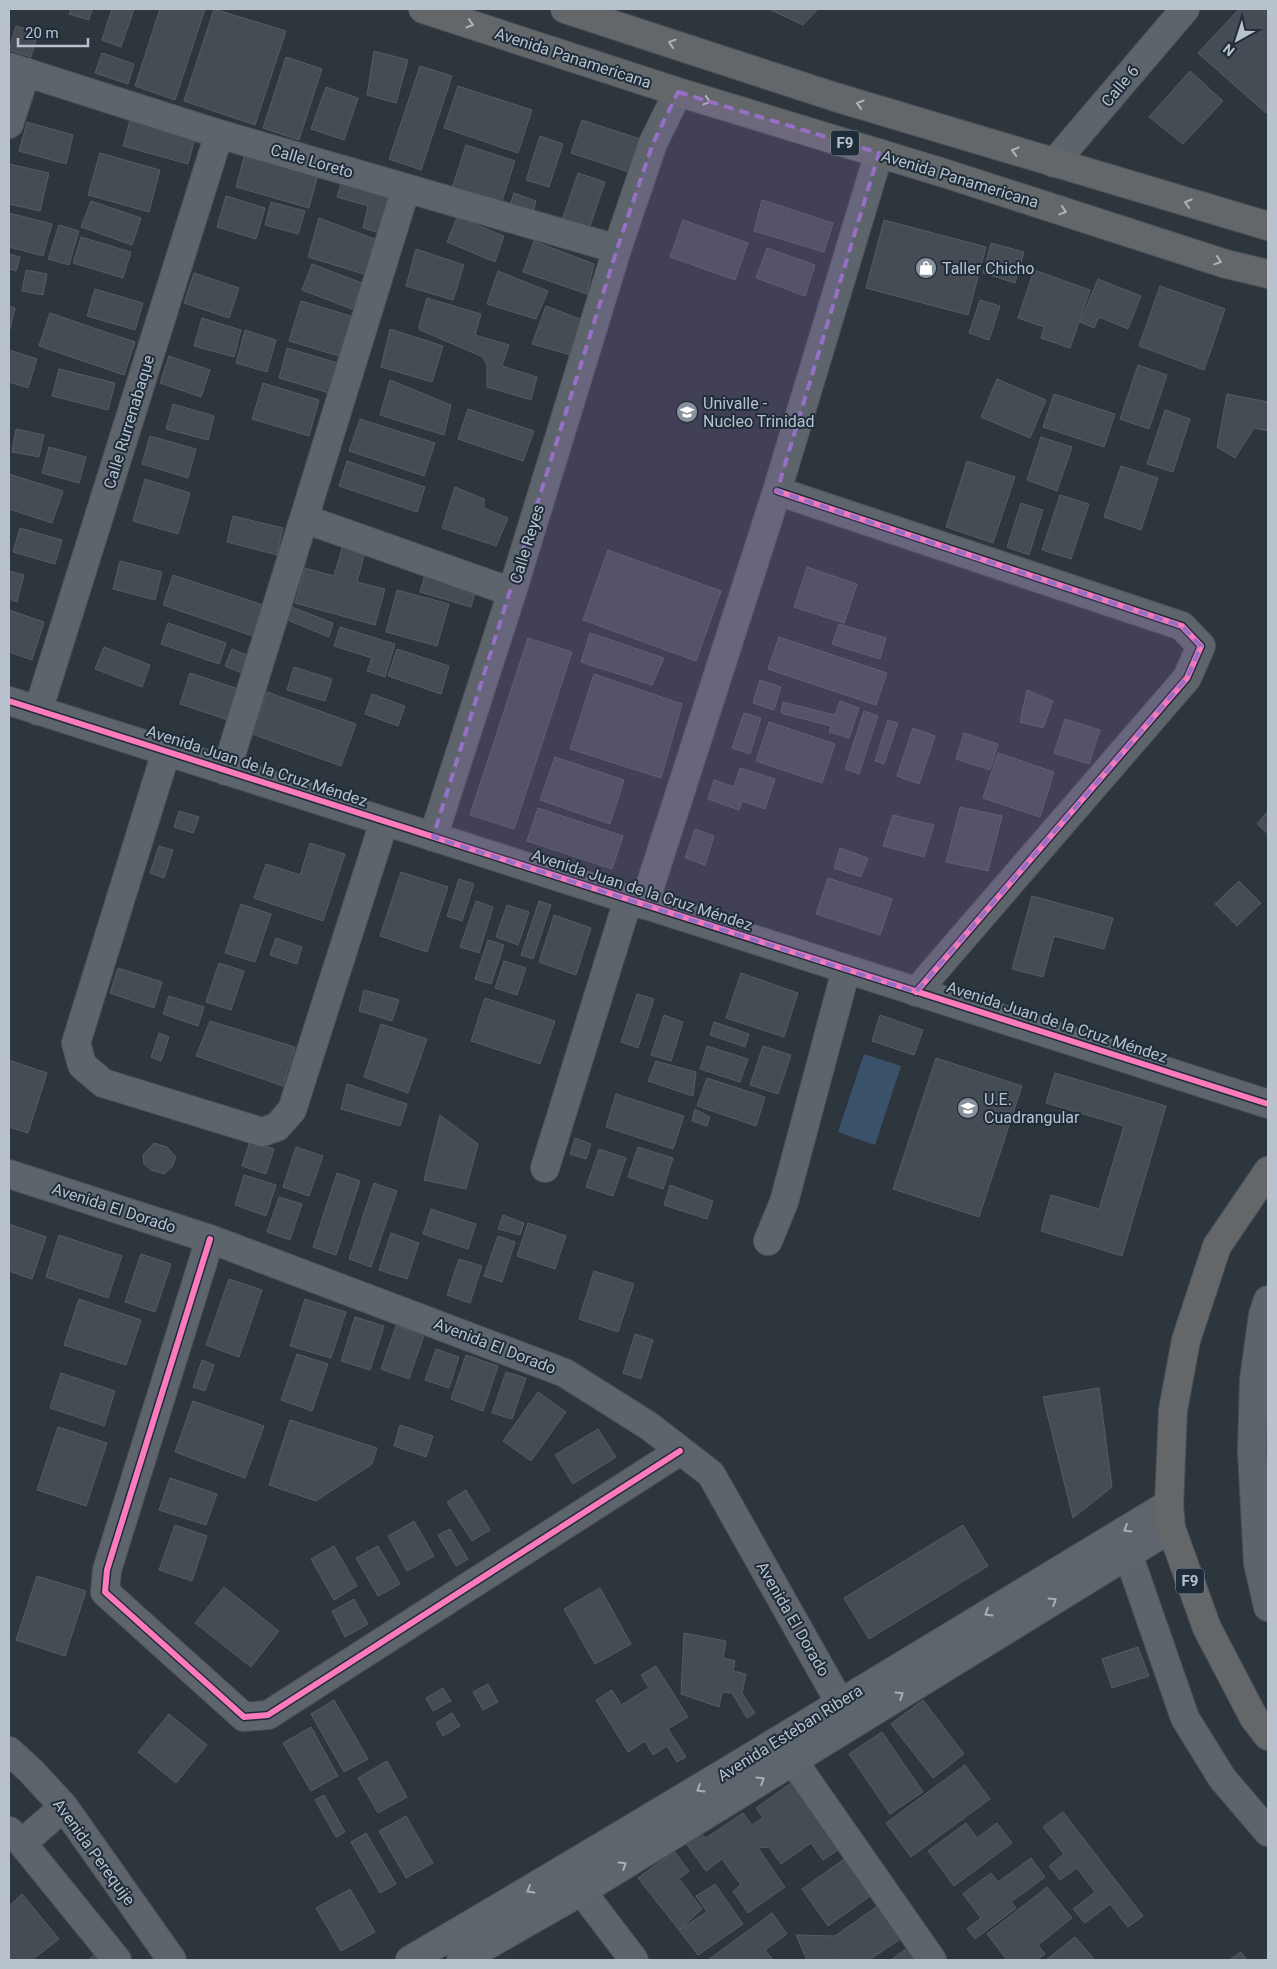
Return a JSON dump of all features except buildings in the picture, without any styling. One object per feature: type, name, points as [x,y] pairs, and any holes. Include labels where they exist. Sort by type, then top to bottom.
[{"type":"highway","name":"Avenida Panamericana","points":[[423,9],[678,92],[879,153],[1226,264],[1268,274]]},
{"type":"highway","points":[[565,9],[835,97],[1268,226]]},
{"type":"highway","name":"F9","points":[[1268,1171],[1217,1246],[1186,1340],[1173,1410],[1170,1516],[1207,1628],[1254,1718],[1268,1736]]},
{"type":"main road","name":"Avenida Esteban Ribera","points":[[410,1960],[565,1869],[786,1751],[1128,1554],[1170,1516]]},
{"type":"main road","name":"Avenida Esteban Ribera","points":[[461,1960],[582,1891],[786,1751],[840,1703],[1170,1516]]},
{"type":"street","name":"Calle 6","points":[[1054,163],[1185,9]]},
{"type":"street","points":[[9,124],[17,70]]},
{"type":"street","name":"Calle Loreto","points":[[17,70],[219,134],[617,249]]},
{"type":"street","name":"Calle Reyes","points":[[433,837],[512,592],[617,249],[652,143],[678,92]]},
{"type":"street","name":"Calle Rurrenabaque","points":[[38,710],[219,134]]},
{"type":"street","points":[[545,1168],[777,491],[879,153]]},
{"type":"street","points":[[226,771],[406,188]]},
{"type":"street","points":[[777,491],[1182,626],[1201,646],[1187,678],[916,992]]},
{"type":"street","points":[[305,519],[512,592]]},
{"type":"street","name":"Avenida Juan de la Cruz Méndez","points":[[9,701],[1268,1104]]},
{"type":"street","points":[[166,752],[76,1043],[82,1065],[103,1083],[262,1132],[278,1127],[292,1110],[384,822]]},
{"type":"street","points":[[768,1242],[784,1202],[846,970]]},
{"type":"street","name":"Avenida El Dorado","points":[[9,1174],[210,1239],[566,1372],[649,1426],[711,1474],[840,1703]]},
{"type":"street","points":[[210,1239],[107,1570],[105,1592],[244,1718],[268,1715],[680,1451]]},
{"type":"street","points":[[1268,1300],[1254,1380],[1252,1451],[1258,1563],[1268,1607]]},
{"type":"street","points":[[1128,1554],[1185,1718],[1222,1778],[1268,1832]]},
{"type":"street","name":"Avenida Perequije","points":[[9,1751],[31,1771],[64,1807],[172,1960]]},
{"type":"street","points":[[786,1751],[932,1960]]},
{"type":"street","points":[[64,1807],[15,1837],[117,1960]]},
{"type":"street","points":[[565,1869],[634,1960]]},
{"type":"highlighted area","points":[[678,92],[879,153],[777,491],[1182,626],[1201,646],[1187,678],[916,992],[433,837],[617,249],[653,143]]},
{"type":"water","points":[[864,1054],[901,1066],[875,1145],[838,1132]]},
{"type":"cycle path","points":[[777,491],[1182,626],[1201,646],[1187,678],[916,992]]},
{"type":"cycle path","points":[[9,701],[1268,1104]]},
{"type":"cycle path","points":[[210,1239],[107,1570],[105,1592],[244,1717],[268,1715],[680,1451]]},
{"type":"place","name":"Taller Chicho","points":[[926,268]]},
{"type":"place","name":"Univalle - Nucleo Trinidad","points":[[687,412]]},
{"type":"place","name":"U.E. Cuadrangular","points":[[968,1108]]}]
